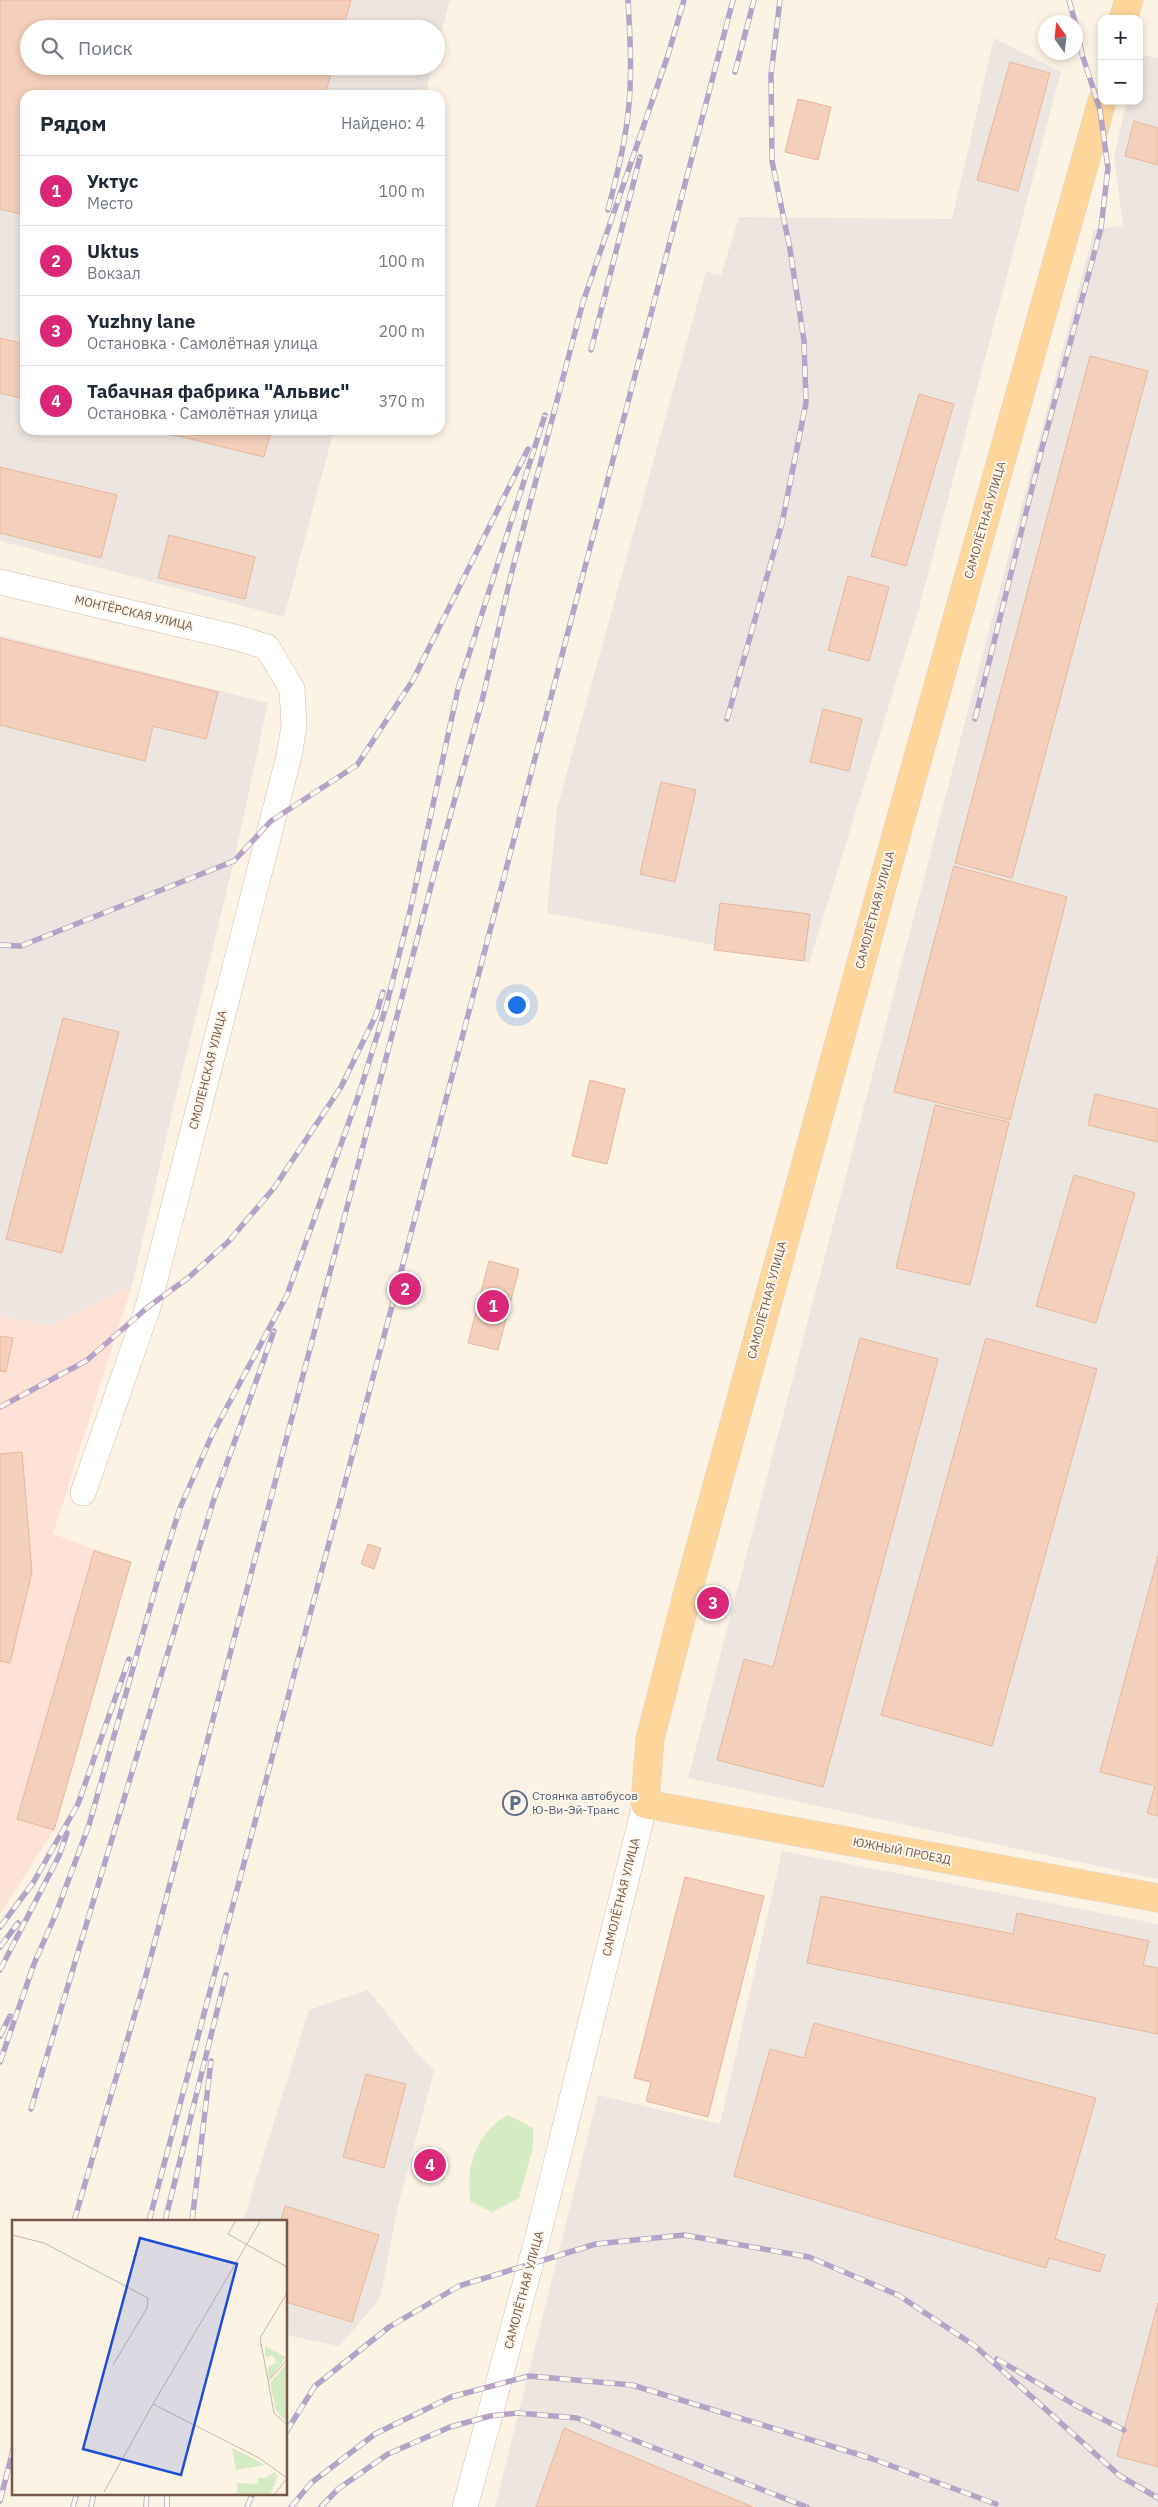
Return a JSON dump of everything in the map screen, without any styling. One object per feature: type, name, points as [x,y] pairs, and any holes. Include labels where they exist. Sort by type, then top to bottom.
[{"type":"main road","points":[[1124,15],[1129,0]]},
{"type":"main road","name":"САМОЛЁТНАЯ УЛИЦА","points":[[645,1804],[650,1739],[690,1584],[901,818],[1101,105]]},
{"type":"main road","name":"ЮЖНЫЙ ПРОЕЗД","points":[[645,1804],[1158,1898]]},
{"type":"street","name":"МОНТЁРСКАЯ УЛИЦА","points":[[0,582],[238,638],[267,647]]},
{"type":"street","name":"СМОЛЕНСКАЯ УЛИЦА","points":[[83,1493],[148,1307],[289,756],[294,726],[292,689],[267,647]]},
{"type":"street","name":"САМОЛЁТНАЯ УЛИЦА","points":[[465,2507],[538,2240],[589,2024],[645,1804]]},
{"type":"shaded area","points":[[0,0],[450,0],[445,20],[20,20],[20,75],[430,75],[426,90],[20,90],[20,435],[333,435],[284,617],[0,541]]},
{"type":"shaded area","points":[[994,38],[1061,72],[919,608],[809,963],[547,913],[557,808],[706,272],[721,275],[739,217],[952,219]]},
{"type":"shaded area","points":[[1143,55],[1158,58],[1158,1879],[688,1778],[1094,230],[1123,225],[1114,156],[1126,105],[1143,105]]},
{"type":"shaded area","points":[[0,635],[268,703],[234,861],[132,1285],[48,1326],[0,1315]]},
{"type":"shaded area","points":[[132,1285],[53,1534],[131,1562],[54,1830],[0,1914],[0,1315],[48,1326]]},
{"type":"shaded area","points":[[782,1851],[1158,1924],[1158,2507],[495,2507],[598,2095],[720,2124]]},
{"type":"shaded area","points":[[368,1990],[419,2055],[434,2071],[398,2206],[380,2299],[339,2346],[288,2335],[288,2220],[243,2220],[309,2010]]},
{"type":"green space","points":[[508,2115],[533,2128],[533,2148],[519,2198],[492,2212],[471,2202],[469,2177],[471,2164],[475,2152],[488,2131]]},
{"type":"building","points":[[0,0],[351,0],[345,20],[20,20],[20,75],[331,75],[326,90],[20,90],[20,214],[0,209]]},
{"type":"building","points":[[1010,62],[1050,73],[1018,191],[977,180]]},
{"type":"building","points":[[798,99],[831,107],[818,160],[785,152]]},
{"type":"building","points":[[1134,121],[1158,128],[1158,165],[1125,156]]},
{"type":"building","points":[[0,338],[20,343],[20,398],[0,393]]},
{"type":"building","points":[[1090,356],[1148,371],[1012,878],[955,863]]},
{"type":"building","points":[[919,394],[954,404],[906,566],[871,556]]},
{"type":"building","points":[[174,435],[270,435],[264,457]]},
{"type":"building","points":[[0,467],[117,495],[101,558],[0,533]]},
{"type":"building","points":[[169,535],[255,557],[245,599],[158,578]]},
{"type":"building","points":[[848,576],[889,587],[869,661],[828,650]]},
{"type":"building","points":[[0,638],[218,692],[206,739],[153,726],[145,761],[0,725]]},
{"type":"building","points":[[823,709],[862,719],[849,771],[810,762]]},
{"type":"building","points":[[661,782],[696,790],[675,882],[640,874]]},
{"type":"building","points":[[954,866],[1067,897],[1010,1120],[894,1092]]},
{"type":"building","points":[[720,903],[810,914],[804,961],[714,950]]},
{"type":"building","points":[[63,1018],[119,1032],[62,1253],[6,1239]]},
{"type":"building","points":[[590,1080],[625,1089],[607,1164],[572,1156]]},
{"type":"building","points":[[1095,1094],[1158,1109],[1158,1142],[1088,1125]]},
{"type":"building","points":[[935,1105],[1009,1122],[970,1285],[896,1268]]},
{"type":"building","points":[[1074,1175],[1135,1193],[1096,1323],[1036,1306]]},
{"type":"building","points":[[489,1261],[519,1269],[498,1350],[468,1343]]},
{"type":"building","points":[[0,1336],[13,1338],[6,1372],[0,1371]]},
{"type":"building","points":[[860,1338],[938,1359],[823,1787],[717,1760],[744,1659],[773,1667]]},
{"type":"building","points":[[986,1338],[1097,1369],[992,1746],[881,1715]]},
{"type":"building","points":[[22,1452],[32,1572],[10,1663],[0,1661],[0,1454]]},
{"type":"building","points":[[368,1544],[381,1548],[374,1569],[361,1564]]},
{"type":"building","points":[[94,1551],[131,1562],[54,1830],[17,1819]]},
{"type":"building","points":[[1158,1556],[1158,1816],[1147,1813],[1155,1786],[1100,1772]]},
{"type":"building","points":[[685,1877],[764,1896],[708,2117],[646,2101],[651,2082],[634,2078]]},
{"type":"building","points":[[821,1896],[1013,1934],[1017,1913],[1149,1941],[1143,1965],[1158,1968],[1158,2034],[807,1963]]},
{"type":"building","points":[[814,2023],[1096,2098],[1055,2239],[1105,2255],[1100,2272],[1049,2258],[1046,2268],[734,2176],[770,2049],[804,2058]]},
{"type":"building","points":[[366,2074],[406,2084],[384,2168],[343,2157]]},
{"type":"building","points":[[285,2206],[379,2235],[352,2322],[288,2303],[288,2220],[281,2220]]},
{"type":"building","points":[[1158,2303],[1158,2467],[1117,2456]]},
{"type":"building","points":[[564,2428],[753,2507],[536,2507]]},
{"type":"railway","points":[[608,210],[618,171],[628,117],[631,65],[628,0]]},
{"type":"railway","points":[[74,2220],[144,1983],[436,867],[482,701],[511,575],[583,302],[668,55],[684,0]]},
{"type":"railway","points":[[149,2220],[397,1287],[733,0]]},
{"type":"railway","points":[[735,72],[754,0]]},
{"type":"railway","points":[[727,719],[782,523],[806,403],[804,341],[790,249],[772,161],[771,75],[780,0]]},
{"type":"railway","points":[[1069,0],[1073,15]]},
{"type":"railway","points":[[975,719],[1042,448],[1101,228],[1108,168],[1100,110],[1083,57]]},
{"type":"railway","points":[[591,350],[640,157]]},
{"type":"railway","points":[[0,2062],[34,1964],[55,1916],[89,1825],[162,1565],[180,1508],[212,1435],[287,1295],[359,1094],[386,1007],[410,911],[458,689],[545,415]]},
{"type":"railway","points":[[0,945],[21,946],[234,861],[271,821],[357,765],[413,680],[528,449]]},
{"type":"railway","points":[[0,1407],[86,1361],[148,1307],[188,1278],[228,1242],[274,1188],[341,1087],[376,1015],[383,992]]},
{"type":"railway","points":[[31,2109],[213,1502],[274,1331]]},
{"type":"railway","points":[[0,1927],[33,1883],[78,1804],[129,1659]]},
{"type":"railway","points":[[0,1970],[59,1856],[67,1833]]},
{"type":"railway","points":[[0,1947],[18,1923]]},
{"type":"railway","points":[[165,2220],[226,1975]]},
{"type":"railway","points":[[0,2036],[10,2016]]},
{"type":"railway","points":[[192,2220],[211,2061]]},
{"type":"railway","points":[[288,2429],[315,2386],[389,2327],[459,2286],[596,2244],[684,2235],[809,2257],[898,2295],[975,2346],[1120,2476],[1158,2498]]},
{"type":"railway","points":[[997,2359],[1075,2405],[1124,2430]]},
{"type":"railway","points":[[291,2507],[311,2483],[375,2434],[451,2397],[529,2376],[632,2385],[870,2458],[996,2504]]},
{"type":"railway","points":[[321,2507],[338,2489],[388,2454],[450,2427],[490,2416],[518,2413],[577,2418],[807,2507]]},
{"type":"railway","points":[[0,2501],[12,2454]]},
{"type":"railway","points":[[73,2507],[77,2494]]},
{"type":"railway","points":[[91,2507],[94,2494]]},
{"type":"railway","points":[[146,2507],[147,2494]]},
{"type":"railway","points":[[167,2494],[167,2507]]},
{"type":"railway","points":[[247,2507],[253,2494]]},
{"type":"place","name":"Uktus","points":[[405,1289]]},
{"type":"place","name":"Уктус","points":[[493,1306]]},
{"type":"place","name":"Yuzhny lane","points":[[713,1603]]},
{"type":"place","name":"Стоянка автобусов Ю-Ви-Эй-Транс","points":[[515,1803]]},
{"type":"place","name":"Табачная фабрика \"Альвис\"","points":[[430,2165]]}]
